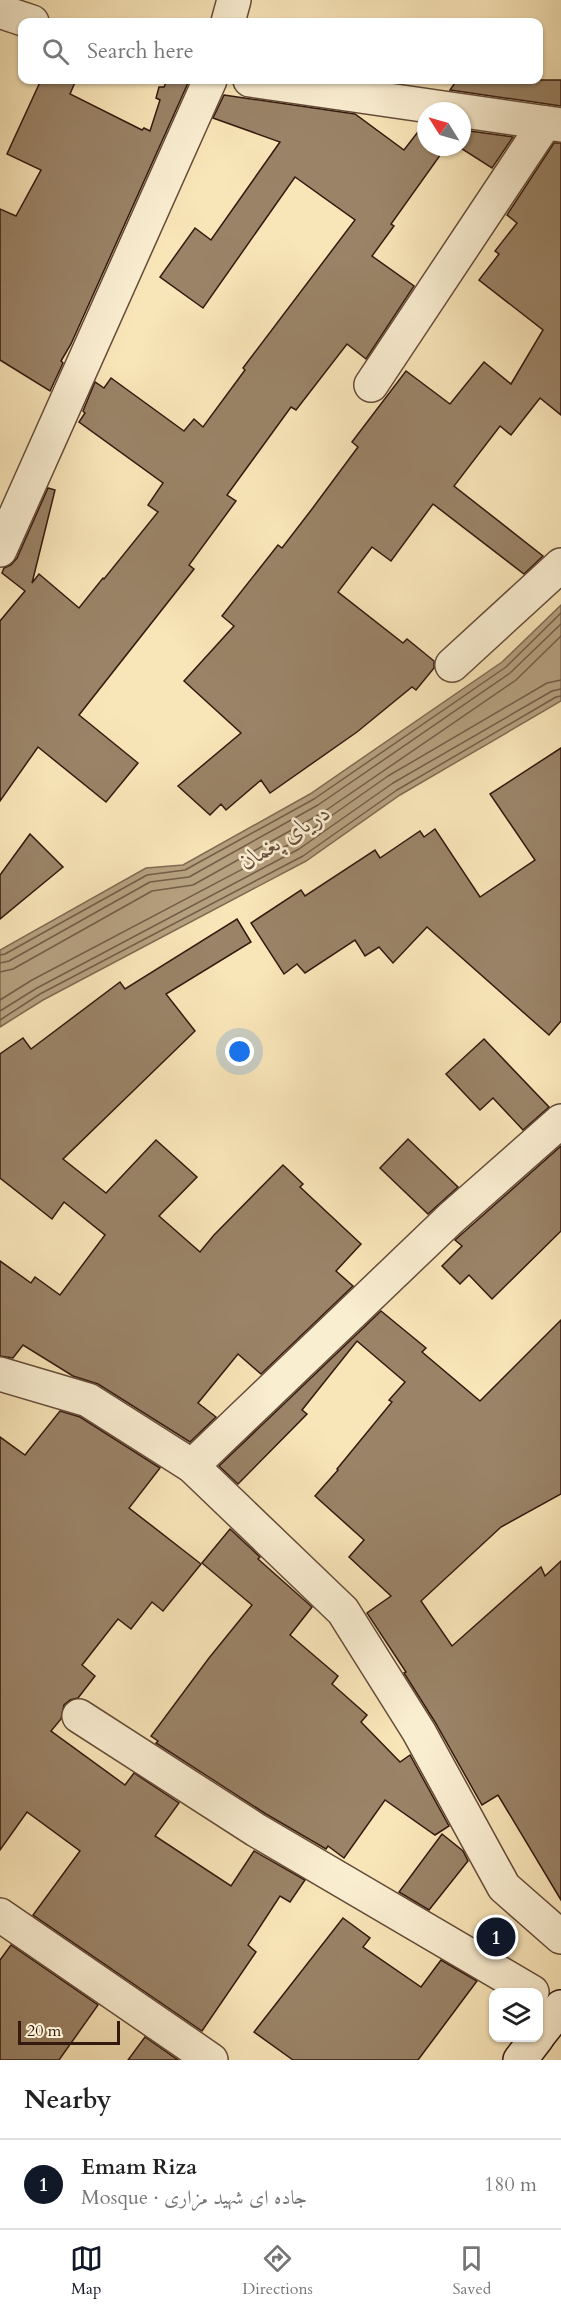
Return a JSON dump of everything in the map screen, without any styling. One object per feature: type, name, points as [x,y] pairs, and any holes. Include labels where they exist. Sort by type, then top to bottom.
[{"type":"street","points":[[229,18],[234,0]]},
{"type":"street","points":[[2,12],[20,18]]},
{"type":"street","points":[[0,550],[208,84]]},
{"type":"street","points":[[278,84],[553,124],[371,385]]},
{"type":"street","points":[[452,665],[561,565]]},
{"type":"street","points":[[192,1466],[451,1218],[561,1121]]},
{"type":"street","points":[[0,1374],[88,1400],[192,1466],[343,1611],[418,1732],[504,1887],[561,1937]]},
{"type":"street","points":[[80,1716],[256,1830],[525,1988]]},
{"type":"street","points":[[0,1915],[211,2060]]},
{"type":"street","points":[[543,2026],[553,2004]]},
{"type":"street","points":[[520,2060],[534,2042]]},
{"type":"water","name":"دریای پغمان","points":[[561,605],[561,701],[400,795],[306,861],[43,1000],[0,1027],[0,950],[146,868],[183,865],[310,794],[502,662]]},
{"type":"building","points":[[543,80],[561,80],[561,106],[450,90],[454,84],[543,84]]},
{"type":"building","points":[[39,84],[74,84],[70,94],[142,130],[144,128],[150,131],[160,100],[156,98],[159,87],[164,87],[165,84],[188,84],[71,344],[61,361],[63,363],[50,391],[0,360],[0,209],[16,216],[41,170],[7,154]]},
{"type":"building","points":[[224,95],[355,114],[404,150],[417,133],[417,156],[440,156],[391,224],[394,226],[372,256],[414,286],[366,359],[347,344],[296,410],[291,407],[227,495],[236,501],[189,565],[194,569],[79,715],[138,763],[106,802],[38,747],[0,801],[0,621],[25,591],[2,573],[4,568],[11,565],[17,558],[48,488],[55,490],[32,583],[39,574],[79,608],[158,512],[148,505],[163,483],[79,422],[85,413],[83,411],[95,382],[104,388],[111,378],[184,431],[194,419],[203,427],[245,370],[243,368],[355,220],[295,177],[203,308],[160,277],[195,228],[211,240],[280,142],[213,118]]},
{"type":"building","points":[[471,131],[513,137],[492,168],[471,155]]},
{"type":"building","points":[[554,143],[561,143],[561,415],[540,398],[511,435],[500,426],[454,486],[543,556],[524,574],[433,504],[391,561],[372,547],[338,592],[403,643],[407,639],[434,661],[434,668],[416,690],[412,687],[357,732],[270,793],[261,780],[226,810],[221,804],[210,815],[178,786],[241,733],[184,681],[234,626],[222,616],[278,545],[282,548],[312,509],[358,447],[352,442],[406,371],[450,404],[484,362],[511,384],[543,330],[479,280],[499,254],[495,251],[517,223],[507,215]]},
{"type":"building","points":[[561,748],[561,1021],[549,1035],[427,927],[393,963],[379,947],[365,956],[355,940],[305,973],[297,964],[284,974],[251,923],[301,890],[305,896],[375,850],[380,858],[420,831],[424,837],[435,829],[480,897],[535,860],[490,794]]},
{"type":"building","points":[[30,834],[63,867],[0,919],[0,875]]},
{"type":"building","points":[[237,919],[251,942],[166,994],[195,1031],[63,1159],[106,1193],[156,1140],[197,1177],[159,1216],[200,1252],[283,1165],[303,1184],[300,1187],[361,1244],[336,1271],[353,1286],[261,1374],[238,1354],[198,1403],[216,1417],[190,1442],[98,1384],[73,1376],[23,1345],[13,1358],[0,1356],[0,1261],[31,1283],[35,1277],[60,1295],[105,1235],[64,1202],[52,1219],[0,1178],[0,1054],[23,1038],[31,1049],[120,982],[125,989]]},
{"type":"building","points":[[484,1039],[549,1107],[523,1130],[493,1098],[480,1110],[446,1074]]},
{"type":"building","points":[[408,1139],[458,1187],[428,1214],[380,1168]]},
{"type":"building","points":[[561,1146],[561,1231],[492,1299],[469,1275],[460,1284],[442,1266],[462,1246],[455,1240]]},
{"type":"building","points":[[381,1311],[426,1348],[422,1352],[480,1401],[561,1320],[561,1494],[501,1527],[421,1601],[452,1646],[541,1567],[545,1576],[561,1561],[561,1900],[498,1795],[482,1805],[404,1673],[406,1672],[367,1613],[391,1596],[349,1557],[364,1540],[315,1496],[392,1402],[389,1400],[405,1382],[357,1341],[302,1410],[307,1414],[238,1484],[219,1466]]},
{"type":"building","points":[[60,1411],[80,1417],[160,1468],[129,1508],[201,1564],[163,1611],[152,1602],[131,1629],[118,1619],[82,1665],[95,1676],[78,1698],[64,1705],[61,1719],[51,1731],[125,1785],[134,1773],[179,1803],[155,1836],[231,1886],[254,1851],[305,1880],[290,1902],[280,1896],[248,1945],[256,1952],[202,2031],[33,1915],[80,1851],[27,1812],[0,1850],[0,1437],[25,1455]]},
{"type":"building","points":[[230,1529],[260,1557],[258,1559],[312,1607],[290,1635],[338,1676],[332,1684],[367,1715],[361,1722],[400,1762],[410,1755],[449,1826],[435,1835],[385,1800],[344,1858],[328,1846],[326,1849],[266,1814],[156,1743],[158,1741],[151,1736],[252,1605],[202,1563]]},
{"type":"building","points":[[442,1834],[463,1851],[468,1861],[429,1910],[399,1892]]},
{"type":"building","points":[[343,1918],[370,1938],[363,1947],[421,1987],[441,1960],[477,1981],[418,2060],[293,2060],[254,2032]]},
{"type":"building","points":[[11,1945],[98,2005],[59,2060],[0,2060],[0,1960]]},
{"type":"building","points":[[145,2037],[178,2060],[128,2060]]},
{"type":"place","name":"Emam Riza","points":[[496,1937]]}]
